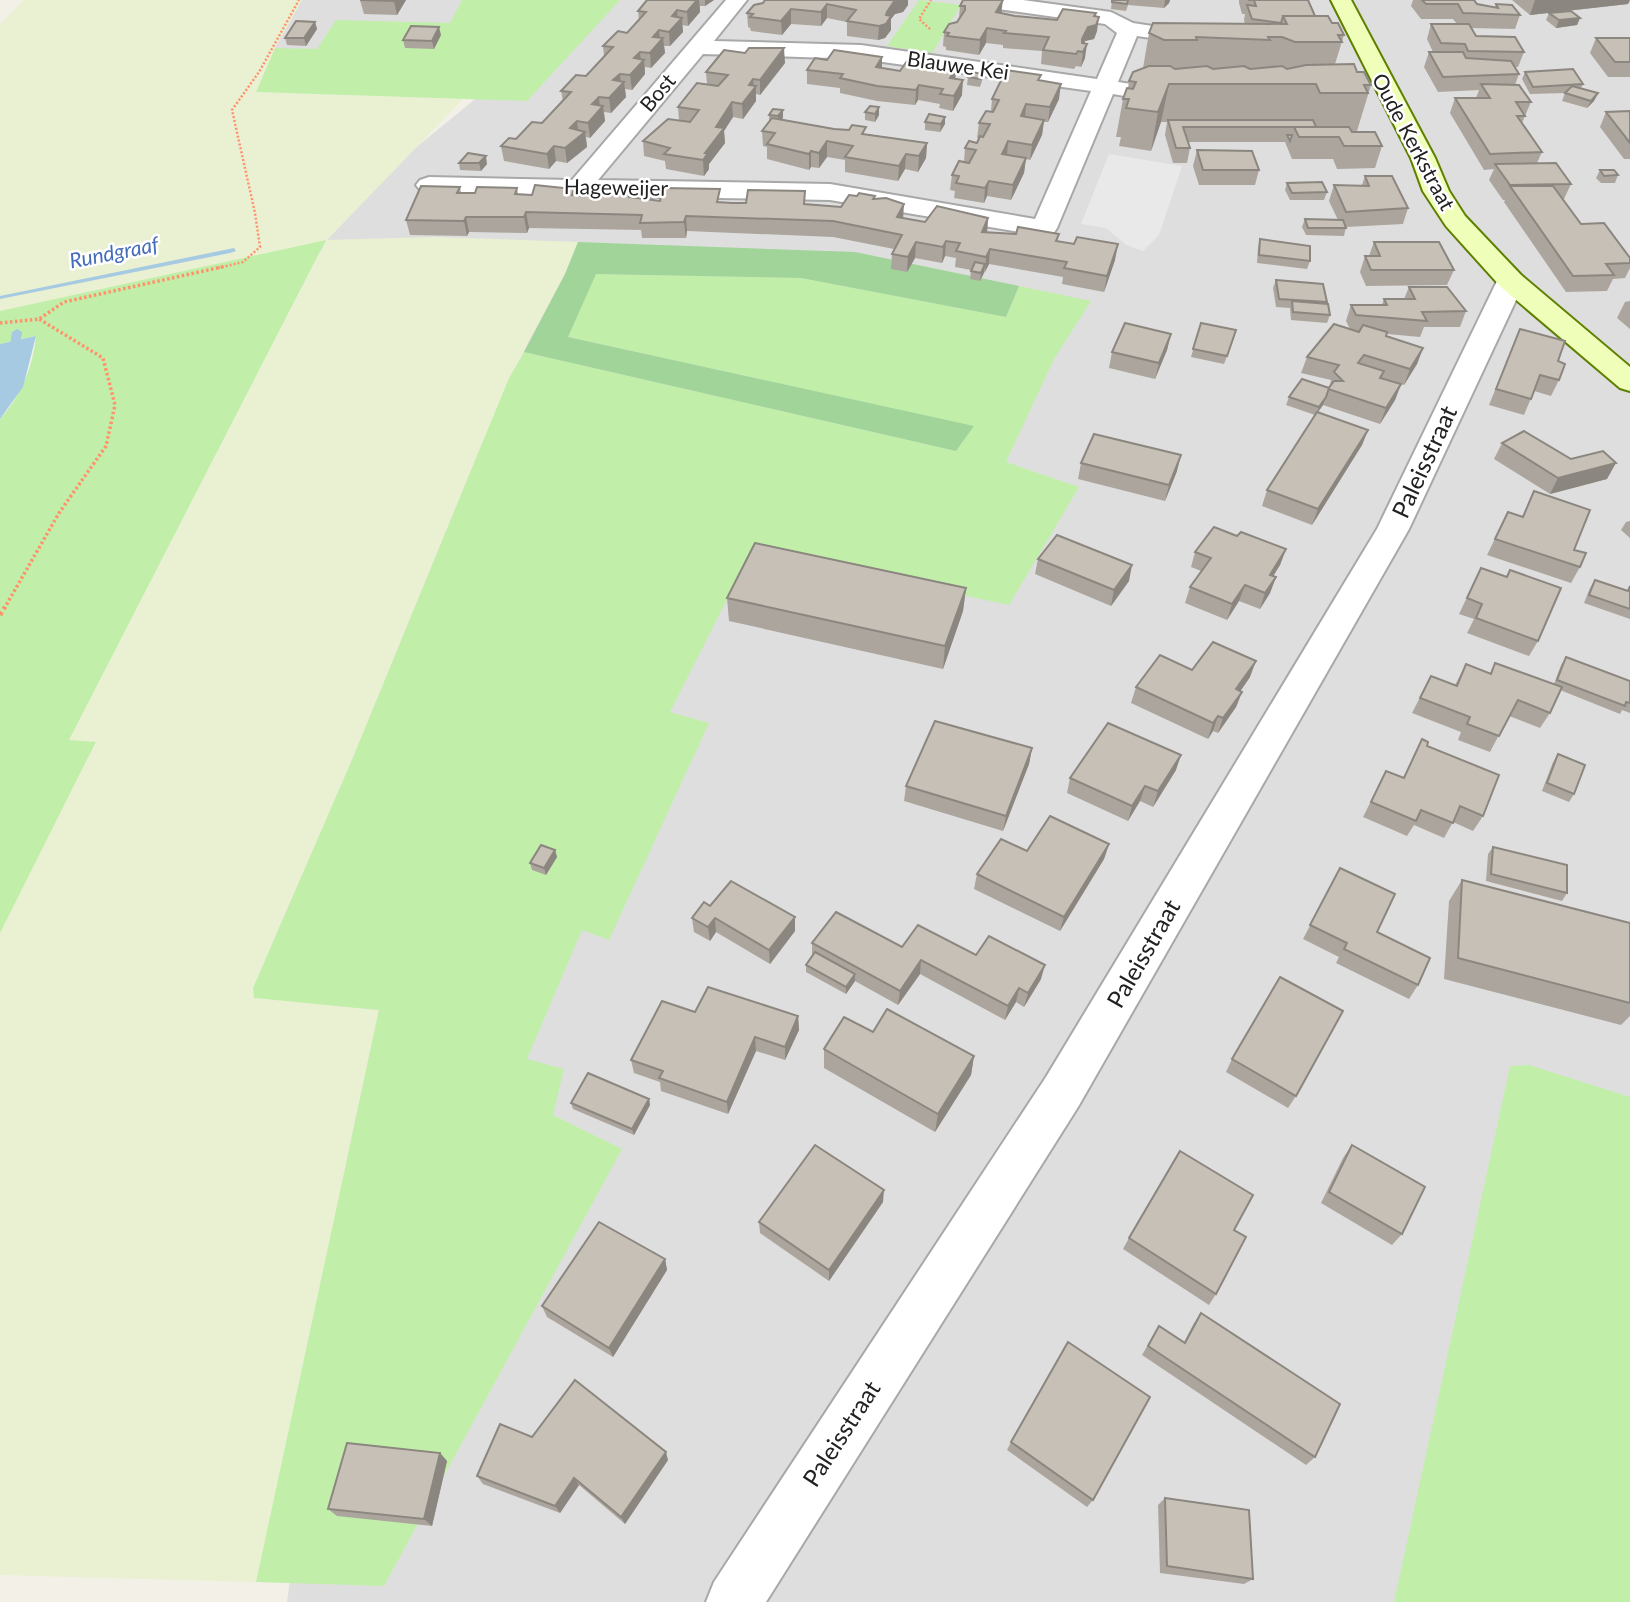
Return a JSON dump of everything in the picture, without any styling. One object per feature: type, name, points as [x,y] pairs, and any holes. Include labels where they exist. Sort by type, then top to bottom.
[{"type":"street","name":"Bost","points":[[579,187],[737,0]]},
{"type":"street","points":[[976,0],[1111,18],[1127,28],[1167,34]]},
{"type":"street","name":"Oude Kerkstraat","points":[[1341,0],[1423,158],[1436,191],[1455,221],[1511,281],[1630,382]]},
{"type":"street","name":"Hageweijer","points":[[429,185],[831,192],[1044,229],[1106,87],[1128,33],[1127,28]]},
{"type":"street","name":"Blauwe Kei","points":[[697,47],[861,52],[1106,87],[1158,90]]},
{"type":"street","points":[[1360,89],[1386,89]]},
{"type":"street","name":"Paleisstraat","points":[[734,1602],[1084,1056],[1393,529],[1511,281]]},
{"type":"path","points":[[0,323],[39,319],[64,302],[243,262],[260,247],[258,224],[232,110],[259,72],[299,0]]},
{"type":"path","points":[[0,615],[59,513],[106,446],[115,405],[103,358],[39,319]]},
{"type":"shaded area","points":[[292,0],[478,0],[443,62],[260,54]]},
{"type":"shaded area","points":[[596,0],[1630,0],[1630,1602],[287,1602],[363,1048],[258,934],[545,305],[297,245]]},
{"type":"shaded area","points":[[1109,154],[1182,166],[1159,235],[1143,251],[1126,245],[1106,228],[1081,224]]},
{"type":"green space","points":[[24,0],[302,0],[275,48],[256,92],[463,99],[327,240],[435,237],[578,242],[565,274],[509,378],[352,760],[253,988],[254,998],[379,1010],[256,1582],[0,1575],[0,933],[96,743],[69,740],[326,241],[0,311],[0,24]]},
{"type":"green space","points":[[462,0],[620,0],[527,101],[256,92],[275,48],[317,49],[336,20],[450,23]]},
{"type":"green space","points":[[919,0],[961,5],[932,53],[887,46]]},
{"type":"green space","points":[[326,240],[69,740],[96,742],[0,933],[0,419],[25,380],[36,336],[0,344],[0,311]]},
{"type":"green space","points":[[578,242],[855,252],[1019,286],[1006,317],[801,278],[596,274],[568,337],[974,426],[956,451],[524,352],[565,274]]},
{"type":"green space","points":[[595,274],[801,278],[1006,317],[1019,286],[1091,301],[1054,359],[1006,462],[1079,487],[1009,605],[752,550],[670,712],[709,723],[609,940],[582,930],[527,1059],[564,1069],[553,1115],[622,1149],[384,1586],[256,1582],[379,1010],[254,998],[253,988],[352,760],[509,378],[524,352],[956,451],[973,426],[568,337]]},
{"type":"green space","points":[[1529,1065],[1630,1097],[1630,1602],[1394,1602],[1510,1066]]},
{"type":"water","points":[[234,248],[236,251],[230,253],[0,299],[0,296]]},
{"type":"water","points":[[36,336],[23,387],[0,419],[0,344]]},
{"type":"building","points":[[647,0],[697,0],[687,12],[677,10],[672,16],[682,18],[669,32],[659,30],[653,37],[663,38],[650,53],[640,52],[634,58],[644,60],[630,75],[620,74],[613,80],[624,82],[609,98],[599,97],[592,104],[603,106],[588,123],[577,121],[570,128],[585,132],[565,148],[554,146],[547,154],[501,146],[509,138],[516,139],[532,122],[542,123],[571,92],[561,91],[576,75],[586,76],[613,47],[603,46],[618,31],[627,33],[646,12],[638,11]]},
{"type":"building","points":[[765,0],[895,0],[886,15],[891,16],[886,24],[879,26],[847,21],[856,10],[827,4],[821,12],[791,9],[781,21],[750,17],[753,14],[747,13],[754,5]]},
{"type":"building","points":[[963,0],[1003,0],[996,12],[1015,16],[1057,20],[1063,9],[1096,13],[1094,16],[1099,17],[1096,25],[1088,27],[1082,39],[1082,43],[1087,44],[1083,52],[1078,51],[1076,54],[1043,50],[1049,37],[1004,33],[1006,31],[987,28],[980,40],[947,36],[949,33],[944,32],[949,24],[957,22],[965,10],[965,6],[960,6]]},
{"type":"building","points":[[1112,0],[1128,0],[1127,4]]},
{"type":"building","points":[[1254,0],[1308,0],[1315,16],[1283,16],[1281,23],[1252,19],[1247,5],[1256,6]]},
{"type":"building","points":[[1422,0],[1474,0],[1477,4],[1498,8],[1496,4],[1512,5],[1520,15],[1463,13],[1458,4],[1426,4]]},
{"type":"building","points":[[1571,11],[1580,18],[1559,20],[1549,13]]},
{"type":"building","points":[[1283,16],[1328,16],[1332,23],[1338,23],[1344,35],[1338,35],[1342,42],[1295,42],[1282,37],[1268,37],[1270,40],[1196,37],[1197,40],[1164,40],[1149,33],[1153,23],[1287,24]]},
{"type":"building","points":[[296,21],[315,22],[304,38],[285,38]]},
{"type":"building","points":[[1431,24],[1469,24],[1476,36],[1515,37],[1524,52],[1468,51],[1465,44],[1441,43]]},
{"type":"building","points":[[411,26],[439,27],[432,41],[403,40]]},
{"type":"building","points":[[1596,38],[1630,38],[1630,62],[1615,62]]},
{"type":"building","points":[[749,48],[784,48],[760,80],[753,79],[749,85],[756,86],[742,104],[732,102],[716,127],[724,128],[705,153],[708,153],[703,160],[664,154],[670,148],[643,141],[668,119],[690,122],[699,110],[678,107],[697,83],[718,86],[728,75],[706,72],[724,50],[745,53]]},
{"type":"building","points":[[834,50],[882,57],[876,67],[900,71],[907,61],[956,68],[950,78],[963,80],[954,96],[940,94],[943,89],[919,85],[916,90],[877,86],[840,78],[843,74],[807,70],[815,58],[827,60]]},
{"type":"building","points":[[1429,52],[1463,52],[1466,58],[1511,61],[1519,74],[1443,77]]},
{"type":"building","points":[[1354,64],[1357,72],[1364,72],[1371,85],[1364,85],[1368,93],[1320,93],[1316,84],[1169,84],[1158,112],[1126,108],[1129,99],[1123,99],[1127,88],[1133,89],[1136,82],[1129,81],[1133,72],[1149,66],[1170,66],[1175,69],[1207,66],[1213,69],[1244,66],[1250,69],[1282,66],[1287,69],[1306,65]]},
{"type":"building","points":[[1573,69],[1583,84],[1533,87],[1525,72]]},
{"type":"building","points":[[1006,70],[1041,75],[1038,80],[1061,84],[1050,107],[1026,104],[1021,116],[1044,120],[1032,145],[1008,141],[1002,154],[1026,158],[1013,185],[989,181],[985,188],[956,183],[959,176],[952,175],[959,161],[969,163],[976,150],[965,148],[969,141],[977,143],[990,124],[979,123],[986,111],[993,112],[999,100],[992,99]]},
{"type":"building","points":[[971,72],[983,74],[980,79],[968,77]]},
{"type":"building","points":[[1481,84],[1519,85],[1531,102],[1516,102],[1525,116],[1517,116],[1542,152],[1490,154],[1455,98],[1490,98]]},
{"type":"building","points":[[1572,86],[1598,93],[1591,101],[1565,93]]},
{"type":"building","points":[[870,106],[879,107],[875,114],[865,112]]},
{"type":"building","points":[[773,109],[783,110],[778,116],[769,115]]},
{"type":"building","points":[[1630,111],[1630,143],[1606,112]]},
{"type":"building","points":[[929,114],[945,117],[941,124],[925,122]]},
{"type":"building","points":[[772,118],[834,129],[849,130],[852,125],[866,127],[862,134],[927,143],[919,156],[906,154],[899,166],[845,157],[853,146],[827,141],[819,153],[811,151],[809,154],[767,144],[775,133],[762,131]]},
{"type":"building","points":[[1168,120],[1313,120],[1316,127],[1183,127],[1190,148],[1176,148]]},
{"type":"building","points":[[1294,127],[1349,127],[1352,132],[1375,132],[1382,146],[1344,146],[1339,137],[1299,137]]},
{"type":"building","points":[[1197,150],[1252,151],[1259,170],[1203,170]]},
{"type":"building","points":[[468,153],[486,156],[479,163],[459,163]]},
{"type":"building","points":[[1556,163],[1571,184],[1510,185],[1495,164]]},
{"type":"building","points":[[1600,170],[1614,170],[1618,175],[1604,176]]},
{"type":"building","points":[[1365,176],[1392,176],[1408,208],[1346,212],[1334,185],[1369,186]]},
{"type":"building","points":[[1322,182],[1327,192],[1292,193],[1287,183]]},
{"type":"building","points":[[535,185],[574,189],[572,195],[589,196],[591,189],[631,190],[629,197],[660,201],[663,188],[720,189],[717,202],[732,203],[746,203],[748,190],[805,191],[804,204],[841,207],[849,195],[857,196],[859,193],[875,196],[873,199],[886,198],[904,204],[897,217],[925,222],[937,206],[988,218],[982,232],[1016,234],[1018,227],[1059,234],[1056,241],[1074,244],[1077,237],[1118,244],[1107,276],[1064,268],[1067,262],[990,249],[986,257],[956,251],[960,243],[946,241],[943,247],[916,242],[908,257],[892,254],[902,235],[833,221],[686,216],[684,222],[640,223],[642,215],[526,212],[524,217],[466,217],[464,221],[406,220],[421,186],[460,187],[457,193],[475,193],[477,187],[517,188],[515,194],[532,195]]},
{"type":"building","points":[[1510,186],[1553,186],[1581,224],[1604,223],[1630,258],[1630,263],[1606,264],[1614,275],[1573,276]]},
{"type":"building","points":[[1305,219],[1343,220],[1346,228],[1308,228]]},
{"type":"building","points":[[1260,239],[1310,246],[1310,261],[1259,255]]},
{"type":"building","points":[[1374,242],[1439,242],[1454,270],[1371,270],[1365,256],[1380,256]]},
{"type":"building","points":[[975,262],[985,264],[981,273],[971,271]]},
{"type":"building","points":[[1276,280],[1323,284],[1327,302],[1279,299]]},
{"type":"building","points":[[1409,287],[1447,287],[1466,311],[1422,312],[1427,321],[1356,315],[1351,305],[1387,305],[1384,299],[1415,299]]},
{"type":"building","points":[[1292,301],[1328,304],[1330,315],[1293,312]]},
{"type":"building","points":[[1125,323],[1171,334],[1159,363],[1112,352]]},
{"type":"building","points":[[1201,323],[1236,330],[1227,356],[1193,349]]},
{"type":"building","points":[[1334,324],[1359,332],[1363,325],[1423,348],[1410,369],[1364,355],[1358,363],[1384,371],[1380,378],[1401,384],[1386,408],[1328,389],[1334,381],[1343,381],[1334,372],[1339,365],[1307,357]]},
{"type":"building","points":[[1520,329],[1565,341],[1558,361],[1565,364],[1559,380],[1540,375],[1531,399],[1496,389]]},
{"type":"building","points":[[1302,379],[1329,388],[1319,407],[1289,397]]},
{"type":"building","points":[[1317,412],[1368,430],[1318,509],[1267,490]]},
{"type":"building","points":[[1524,431],[1571,459],[1603,451],[1616,463],[1558,478],[1502,443]]},
{"type":"building","points":[[1094,434],[1181,455],[1169,485],[1081,463]]},
{"type":"building","points":[[1534,491],[1590,510],[1574,550],[1586,553],[1580,567],[1495,539],[1508,512],[1523,517]]},
{"type":"building","points":[[1214,527],[1237,536],[1241,532],[1286,549],[1270,575],[1276,577],[1265,593],[1245,585],[1232,604],[1190,587],[1211,558],[1195,552]]},
{"type":"building","points":[[1057,535],[1132,565],[1114,590],[1038,559]]},
{"type":"building","points":[[755,543],[966,588],[945,646],[727,598]]},
{"type":"building","points":[[1481,568],[1507,577],[1510,570],[1561,588],[1538,641],[1476,618],[1482,604],[1467,598]]},
{"type":"building","points":[[1595,580],[1628,591],[1630,586],[1630,609],[1589,595]]},
{"type":"building","points":[[1213,642],[1256,661],[1236,689],[1242,692],[1223,718],[1218,716],[1213,723],[1136,687],[1160,655],[1192,670]]},
{"type":"building","points":[[1566,657],[1630,681],[1630,703],[1626,702],[1625,706],[1557,680]]},
{"type":"building","points":[[1495,663],[1562,687],[1550,713],[1518,700],[1499,736],[1467,724],[1470,717],[1420,698],[1431,676],[1457,686],[1466,664],[1491,674]]},
{"type":"building","points":[[935,721],[1032,748],[1006,816],[906,786]]},
{"type":"building","points":[[1108,723],[1181,755],[1158,791],[1145,786],[1132,806],[1070,778]]},
{"type":"building","points":[[1422,739],[1428,742],[1427,746],[1499,775],[1483,816],[1460,806],[1453,823],[1421,810],[1416,821],[1371,802],[1386,771],[1404,778]]},
{"type":"building","points":[[1558,754],[1585,765],[1574,794],[1547,783]]},
{"type":"building","points":[[1050,816],[1109,844],[1064,917],[977,874],[1001,839],[1027,851]]},
{"type":"building","points":[[541,845],[555,850],[544,868],[530,863]]},
{"type":"building","points":[[1493,847],[1567,865],[1567,893],[1491,874]]},
{"type":"building","points":[[1340,868],[1395,894],[1377,932],[1430,958],[1418,985],[1344,949],[1347,943],[1310,925]]},
{"type":"building","points":[[1462,880],[1630,923],[1630,1003],[1458,958]]},
{"type":"building","points":[[731,881],[795,917],[769,950],[715,918],[708,927],[692,918],[704,902],[710,906]]},
{"type":"building","points":[[836,912],[902,947],[918,925],[976,955],[989,936],[1045,965],[1028,993],[1019,988],[1008,1006],[921,960],[900,991],[812,943]]},
{"type":"building","points":[[815,952],[855,974],[846,987],[806,965]]},
{"type":"building","points":[[1280,977],[1343,1011],[1296,1096],[1232,1059]]},
{"type":"building","points":[[708,987],[798,1016],[785,1047],[755,1037],[727,1102],[659,1078],[663,1071],[631,1060],[662,1001],[695,1012]]},
{"type":"building","points":[[887,1009],[974,1056],[938,1114],[824,1049],[844,1017],[873,1032]]},
{"type":"building","points":[[588,1073],[649,1099],[632,1129],[571,1103]]},
{"type":"building","points":[[815,1145],[884,1190],[829,1270],[759,1222]]},
{"type":"building","points":[[1352,1145],[1425,1187],[1402,1234],[1329,1192]]},
{"type":"building","points":[[1180,1151],[1253,1195],[1234,1230],[1246,1237],[1216,1294],[1129,1238]]},
{"type":"building","points":[[599,1222],[665,1259],[609,1348],[542,1306]]},
{"type":"building","points":[[1201,1313],[1340,1404],[1315,1457],[1148,1346],[1159,1326],[1185,1343]]},
{"type":"building","points":[[1068,1342],[1150,1397],[1093,1500],[1011,1442]]},
{"type":"building","points":[[575,1380],[666,1452],[621,1517],[574,1478],[555,1506],[477,1476],[500,1424],[532,1437]]},
{"type":"building","points":[[347,1443],[440,1453],[424,1519],[328,1509]]},
{"type":"building","points":[[1165,1498],[1249,1510],[1253,1579],[1167,1566]]},
{"type":"waterway","points":[[0,379],[13,358],[17,332]]},
{"type":"water label","name":"Rundgraaf","points":[[114,253]]}]
